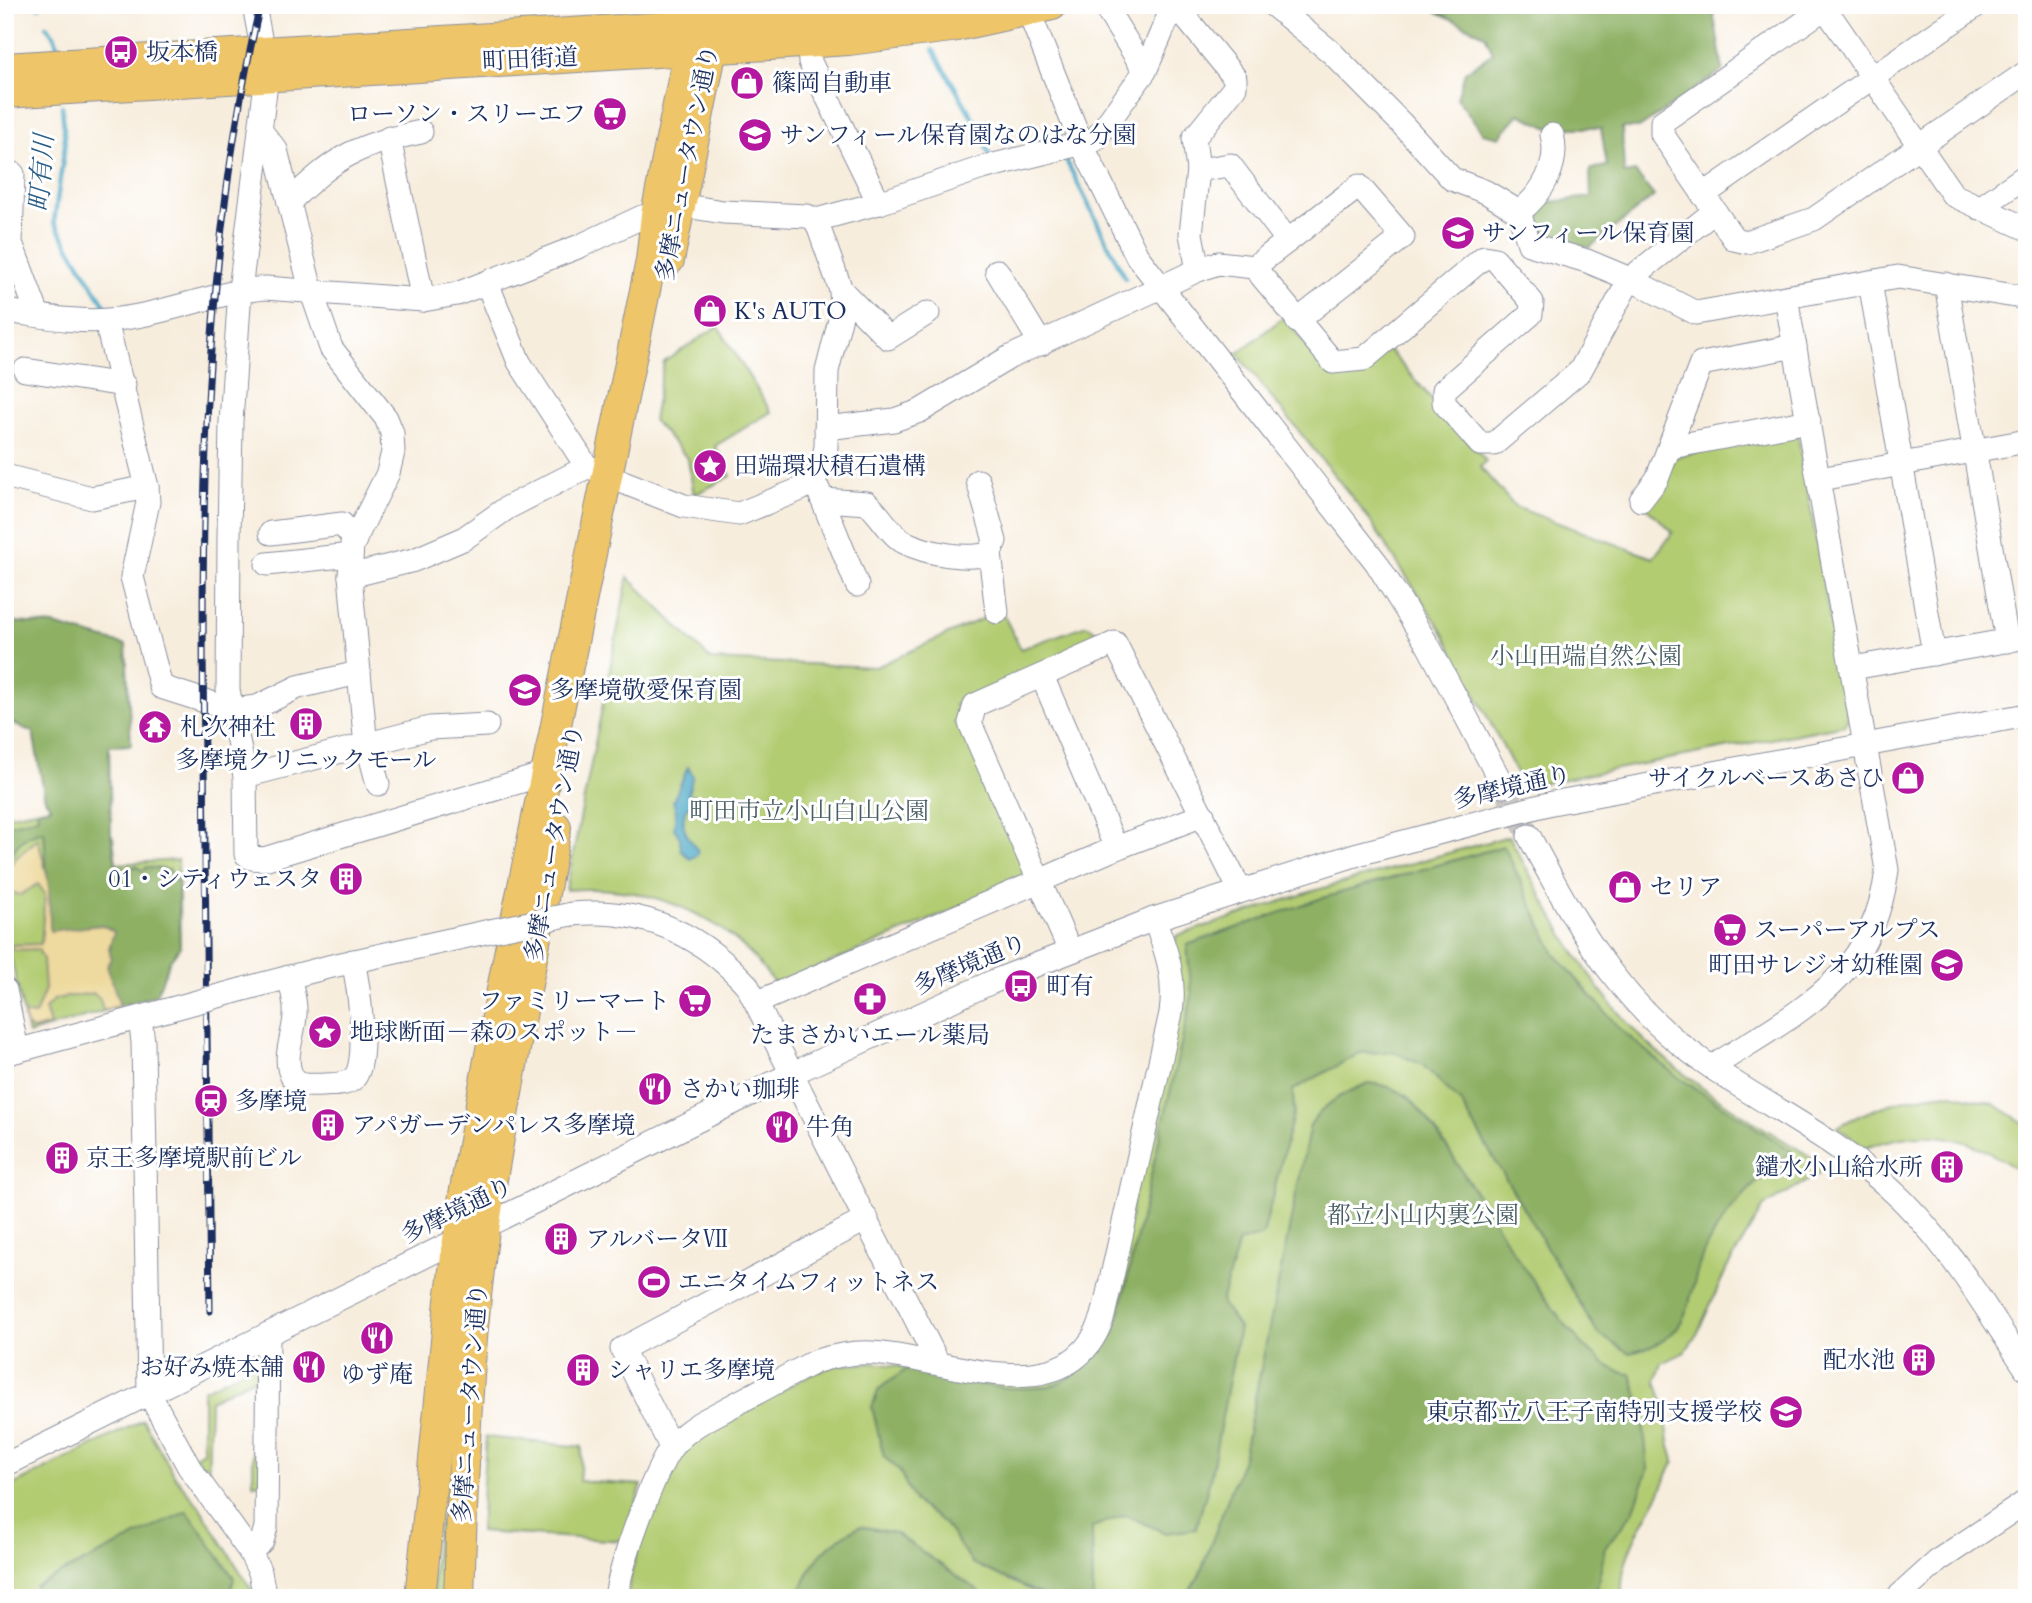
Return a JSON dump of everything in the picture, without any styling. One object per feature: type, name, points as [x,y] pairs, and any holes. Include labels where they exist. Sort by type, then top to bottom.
[{"type":"main road","name":"町田街道","points":[[706,32],[760,13],[846,16],[930,5]]},
{"type":"main road","name":"町田街道","points":[[5,93],[265,63],[706,32],[808,43],[908,34],[1035,7]]},
{"type":"main road","name":"多摩ニュータウン通り","points":[[420,1598],[458,1239],[505,974],[607,474],[706,32]]},
{"type":"main road","name":"町田街道","points":[[5,68],[265,63]]},
{"type":"main road","name":"多摩ニュータウン通り","points":[[459,1598],[464,1440],[485,1225],[571,745],[607,474]]},
{"type":"street","points":[[1104,5],[1145,71]]},
{"type":"street","points":[[1273,5],[1331,52],[1452,179],[1486,192],[1519,212],[1529,244],[1587,261],[1630,279],[1696,313],[1898,276],[2026,299]]},
{"type":"street","points":[[1254,267],[1333,362],[1364,359],[1484,257],[1495,259],[1532,302],[1531,314],[1444,390],[1444,402],[1480,444],[1494,444],[1580,371],[1630,279],[1709,203],[1873,78],[1977,5]]},
{"type":"street","points":[[1035,7],[1082,145],[1137,256],[1159,288],[1376,562],[1429,647],[1503,786]]},
{"type":"street","points":[[5,311],[106,321],[158,313],[240,290],[311,290],[423,300],[457,294],[487,283],[642,217],[668,210],[807,216],[816,220],[880,203],[982,168],[1095,140],[1145,71],[1167,20],[1180,7],[1234,78],[1235,87],[1194,138],[1198,170],[1191,234],[1198,270]]},
{"type":"street","points":[[2027,72],[1919,146],[1814,219],[1747,242],[1734,239],[1662,134],[1661,121],[1827,7],[1873,78],[1919,146],[1953,195],[2027,229]]},
{"type":"street","points":[[255,9],[265,63],[260,130],[240,290],[231,422],[229,537],[228,690],[244,776],[246,854],[256,860],[548,773]]},
{"type":"street","points":[[808,43],[810,62],[880,203]]},
{"type":"street","points":[[260,130],[276,150],[311,290],[331,348],[386,418],[392,433],[393,452],[388,473],[352,557]]},
{"type":"street","points":[[289,202],[340,157],[389,138],[421,132]]},
{"type":"street","points":[[1519,212],[1532,202],[1554,163],[1556,148],[1552,135]]},
{"type":"street","points":[[389,138],[423,300]]},
{"type":"street","points":[[1198,170],[1230,165],[1288,241]]},
{"type":"street","points":[[13,174],[8,243],[38,315]]},
{"type":"street","points":[[1980,208],[2027,175]]},
{"type":"street","points":[[826,428],[894,420],[920,411],[975,375],[1198,270],[1218,263],[1254,267],[1359,186],[1404,237],[1297,321]]},
{"type":"street","points":[[816,220],[841,290],[842,312],[827,371],[826,447],[818,490],[857,585]]},
{"type":"street","points":[[997,271],[1041,344]]},
{"type":"street","points":[[1870,282],[1934,654]]},
{"type":"street","points":[[487,283],[519,362],[607,474],[684,506],[739,514],[818,490],[867,503],[902,542],[942,553],[982,556],[990,553]]},
{"type":"street","points":[[1853,668],[2017,639],[1974,451],[1946,284]]},
{"type":"street","points":[[841,290],[888,338],[928,313]]},
{"type":"street","points":[[1712,1068],[1836,981],[1858,957],[1872,932],[1884,894],[1887,870],[1786,297]]},
{"type":"street","points":[[106,321],[124,385],[147,487],[148,502],[132,576],[161,687],[233,710],[257,706],[298,687],[358,673]]},
{"type":"street","points":[[1641,500],[1657,479],[1701,363],[1795,346]]},
{"type":"street","points":[[25,370],[124,385]]},
{"type":"street","points":[[1671,447],[1809,421]]},
{"type":"street","points":[[1820,479],[2027,442]]},
{"type":"street","points":[[267,564],[352,557],[414,561],[463,539],[508,508],[607,474]]},
{"type":"street","points":[[5,476],[92,498],[147,487]]},
{"type":"street","points":[[978,481],[995,541],[990,553],[997,612]]},
{"type":"street","points":[[271,533],[342,524],[352,557],[358,673],[366,742],[378,784]]},
{"type":"street","points":[[1070,951],[970,723],[975,705],[1115,643],[1240,890]]},
{"type":"street","points":[[1042,677],[1116,848]]},
{"type":"street","name":"多摩境通り","points":[[5,1465],[485,1225],[902,1021],[1154,919],[1240,890],[1453,827],[1552,803],[2027,715]]},
{"type":"street","points":[[244,776],[366,742],[430,728],[487,725]]},
{"type":"street","points":[[758,1002],[1116,848],[1203,815]]},
{"type":"street","points":[[1529,836],[1574,922],[1616,982],[1664,1030],[1712,1068],[1853,1158],[1887,1185],[1953,1259],[2027,1370]]},
{"type":"street","points":[[5,990],[11,1052],[354,961],[572,914],[610,913],[639,917],[684,932],[728,964],[758,1002],[938,1363]]},
{"type":"street","points":[[616,1598],[621,1571],[671,1447],[700,1423],[814,1362],[867,1353],[1017,1376],[1042,1374],[1075,1359],[1094,1337],[1103,1316],[1174,994],[1171,965],[1154,919]]},
{"type":"street","points":[[289,977],[295,1005],[289,1048],[294,1081],[307,1086],[346,1083],[358,1072],[361,1058],[359,987],[354,961]]},
{"type":"street","points":[[140,1018],[144,1042],[149,1393],[189,1466],[250,1552],[260,1572],[265,1598]]},
{"type":"street","points":[[671,1447],[622,1349],[867,1219]]},
{"type":"street","points":[[250,1552],[262,1541],[266,1527],[268,1334]]},
{"type":"street","points":[[1897,1598],[1939,1560],[2027,1500]]},
{"type":"green space","points":[[1423,5],[1712,5],[1723,70],[1639,128],[1622,128],[1624,174],[1635,172],[1654,196],[1589,248],[1537,236],[1530,216],[1543,203],[1591,197],[1590,169],[1607,166],[1601,128],[1549,128],[1519,114],[1499,137],[1483,133],[1457,98],[1465,72],[1493,53],[1485,35]]},
{"type":"green space","name":"小山田端自然公園","points":[[1284,317],[1325,369],[1389,350],[1486,461],[1480,467],[1515,507],[1653,558],[1673,532],[1646,507],[1675,457],[1791,431],[1798,437],[1848,719],[1844,725],[1524,787],[1443,632],[1364,512],[1237,354]]},
{"type":"green space","points":[[718,326],[771,412],[715,446],[731,476],[694,495],[688,459],[653,420],[664,362]]},
{"type":"green space","name":"町田市立小山白山公園","points":[[628,577],[711,660],[876,667],[1001,610],[1021,649],[1086,625],[1105,636],[955,705],[1028,873],[1024,880],[782,983],[773,982],[733,938],[682,908],[655,898],[626,892],[566,890]]},
{"type":"green space","points":[[5,615],[16,622],[54,625],[126,645],[131,745],[109,746],[111,834],[116,864],[124,870],[137,866],[142,871],[147,867],[170,870],[178,884],[180,947],[170,960],[156,995],[120,1006],[107,966],[113,931],[102,925],[50,932],[44,831],[25,838],[13,854],[5,857],[6,827],[34,818],[38,816],[37,810],[51,807],[45,799],[33,732],[5,720]]},
{"type":"green space","points":[[46,776],[113,837],[116,864],[178,860],[180,947],[170,960],[156,995],[28,1034],[5,932],[5,816],[51,807]]},
{"type":"green space","name":"都立小山内裏公園","points":[[1509,836],[1583,965],[1612,1005],[1635,1030],[1659,1054],[1713,1096],[1829,1168],[1764,1206],[1727,1268],[1697,1334],[1685,1352],[1662,1363],[1656,1381],[1663,1403],[1674,1463],[1628,1555],[1622,1598],[627,1598],[635,1558],[650,1513],[670,1470],[682,1453],[694,1439],[813,1373],[836,1365],[876,1363],[1006,1382],[1096,1351],[1108,1332],[1115,1311],[1176,936],[1313,891]]},
{"type":"green space","points":[[1504,846],[1555,954],[1620,1029],[1675,1075],[1792,1151],[1748,1191],[1728,1213],[1711,1238],[1702,1256],[1680,1323],[1669,1336],[1653,1346],[1629,1353],[1598,1334],[1461,1103],[1423,1065],[1394,1052],[1360,1053],[1293,1090],[1294,1111],[1263,1235],[1239,1242],[1221,1302],[1239,1328],[1210,1480],[1196,1529],[1165,1533],[1126,1515],[1092,1527],[1093,1598],[1048,1598],[972,1563],[944,1523],[914,1501],[899,1470],[884,1457],[872,1407],[879,1389],[908,1368],[996,1387],[1032,1388],[1059,1383],[1078,1372],[1115,1332],[1192,996],[1187,945],[1319,899]]},
{"type":"green space","points":[[1369,1083],[1392,1088],[1412,1101],[1433,1127],[1547,1300],[1577,1338],[1605,1364],[1631,1374],[1642,1410],[1648,1470],[1633,1512],[1605,1548],[1595,1598],[1185,1598],[1199,1576],[1243,1458],[1310,1125],[1322,1110],[1336,1099]]},
{"type":"green space","points":[[1948,1093],[1994,1104],[2027,1125],[2027,1176],[1969,1143],[1950,1138],[1911,1136],[1865,1148],[1837,1127],[1891,1104]]},
{"type":"green space","points":[[257,1363],[261,1483],[253,1484],[254,1378],[210,1400],[208,1484],[192,1458],[203,1451],[203,1390]]},
{"type":"green space","points":[[143,1420],[176,1478],[199,1506],[257,1598],[5,1598],[5,1489]]},
{"type":"green space","points":[[486,1437],[582,1447],[579,1481],[642,1485],[623,1541],[480,1532]]},
{"type":"green space","points":[[450,1475],[449,1598],[432,1598],[436,1539]]},
{"type":"green space","points":[[187,1511],[234,1578],[229,1598],[37,1598],[35,1586]]},
{"type":"green space","points":[[860,1526],[895,1533],[989,1598],[798,1598],[808,1574],[821,1555],[838,1539]]},
{"type":"sand","points":[[38,839],[49,883],[50,931],[102,925],[114,932],[109,948],[111,958],[107,966],[120,1006],[103,1010],[100,999],[93,993],[55,999],[45,1009],[50,1025],[33,1030],[26,1026],[24,1014],[35,1015],[45,989],[43,959],[38,949],[12,950],[11,945],[41,944],[45,894],[38,884],[20,895],[11,892],[8,873],[13,861]]},
{"type":"water","points":[[688,767],[693,776],[688,794],[697,796],[699,802],[686,808],[683,821],[690,841],[698,851],[698,854],[690,859],[681,850],[680,838],[674,828],[676,812],[673,801]]},
{"type":"waterway","name":"町有川","points":[[46,26],[54,35],[57,45]]},
{"type":"waterway","points":[[933,50],[974,120],[991,158]]},
{"type":"waterway","name":"町有川","points":[[62,106],[65,144],[54,222],[109,312]]},
{"type":"waterway","points":[[1064,156],[1125,278]]},
{"type":"tunnel","points":[[1503,786],[1529,836]]},
{"type":"railway","points":[[210,1311],[203,663],[205,474],[209,380],[226,192],[260,5]]},
{"type":"place","name":"坂本橋","points":[[121,52]]},
{"type":"place","name":"篠岡自動車","points":[[747,83]]},
{"type":"place","name":"ローソン・スリーエフ","points":[[610,114]]},
{"type":"place","name":"サンフィール保育園なのはな分園","points":[[755,135]]},
{"type":"place","name":"サンフィール保育園","points":[[1458,233]]},
{"type":"place","name":"K's AUTO","points":[[710,311]]},
{"type":"place","name":"田端環状積石遺構","points":[[710,466]]},
{"type":"place","name":"多摩境敬愛保育園","points":[[525,690]]},
{"type":"place","name":"多摩境クリニックモール","points":[[306,724]]},
{"type":"place","name":"札次神社","points":[[155,727]]},
{"type":"place","name":"サイクルベースあさひ","points":[[1908,778]]},
{"type":"place","name":"01・シティウェスタ","points":[[346,879]]},
{"type":"place","name":"セリア","points":[[1625,887]]},
{"type":"place","name":"スーパーアルプス","points":[[1730,930]]},
{"type":"place","name":"町田サレジオ幼稚園","points":[[1947,965]]},
{"type":"place","name":"町有","points":[[1021,986]]},
{"type":"place","name":"たまさかいエール薬局","points":[[870,999]]},
{"type":"place","name":"ファミリーマート","points":[[695,1001]]},
{"type":"place","name":"地球断面－森のスポット－","points":[[325,1032]]},
{"type":"place","name":"さかい珈琲","points":[[655,1089]]},
{"type":"place","name":"多摩境","points":[[211,1101]]},
{"type":"place","name":"アパガーデンパレス多摩境","points":[[328,1125]]},
{"type":"place","name":"牛角","points":[[782,1127]]},
{"type":"place","name":"京王多摩境駅前ビル","points":[[62,1158]]},
{"type":"place","name":"鑓水小山給水所","points":[[1947,1167]]},
{"type":"place","name":"アルバータⅦ","points":[[561,1239]]},
{"type":"place","name":"エニタイムフィットネス","points":[[654,1282]]},
{"type":"place","name":"ゆず庵","points":[[377,1338]]},
{"type":"place","name":"配水池","points":[[1919,1360]]},
{"type":"place","name":"お好み焼本舗","points":[[309,1367]]},
{"type":"place","name":"シャリエ多摩境","points":[[583,1370]]},
{"type":"place","name":"東京都立八王子南特別支援学校","points":[[1786,1412]]}]
